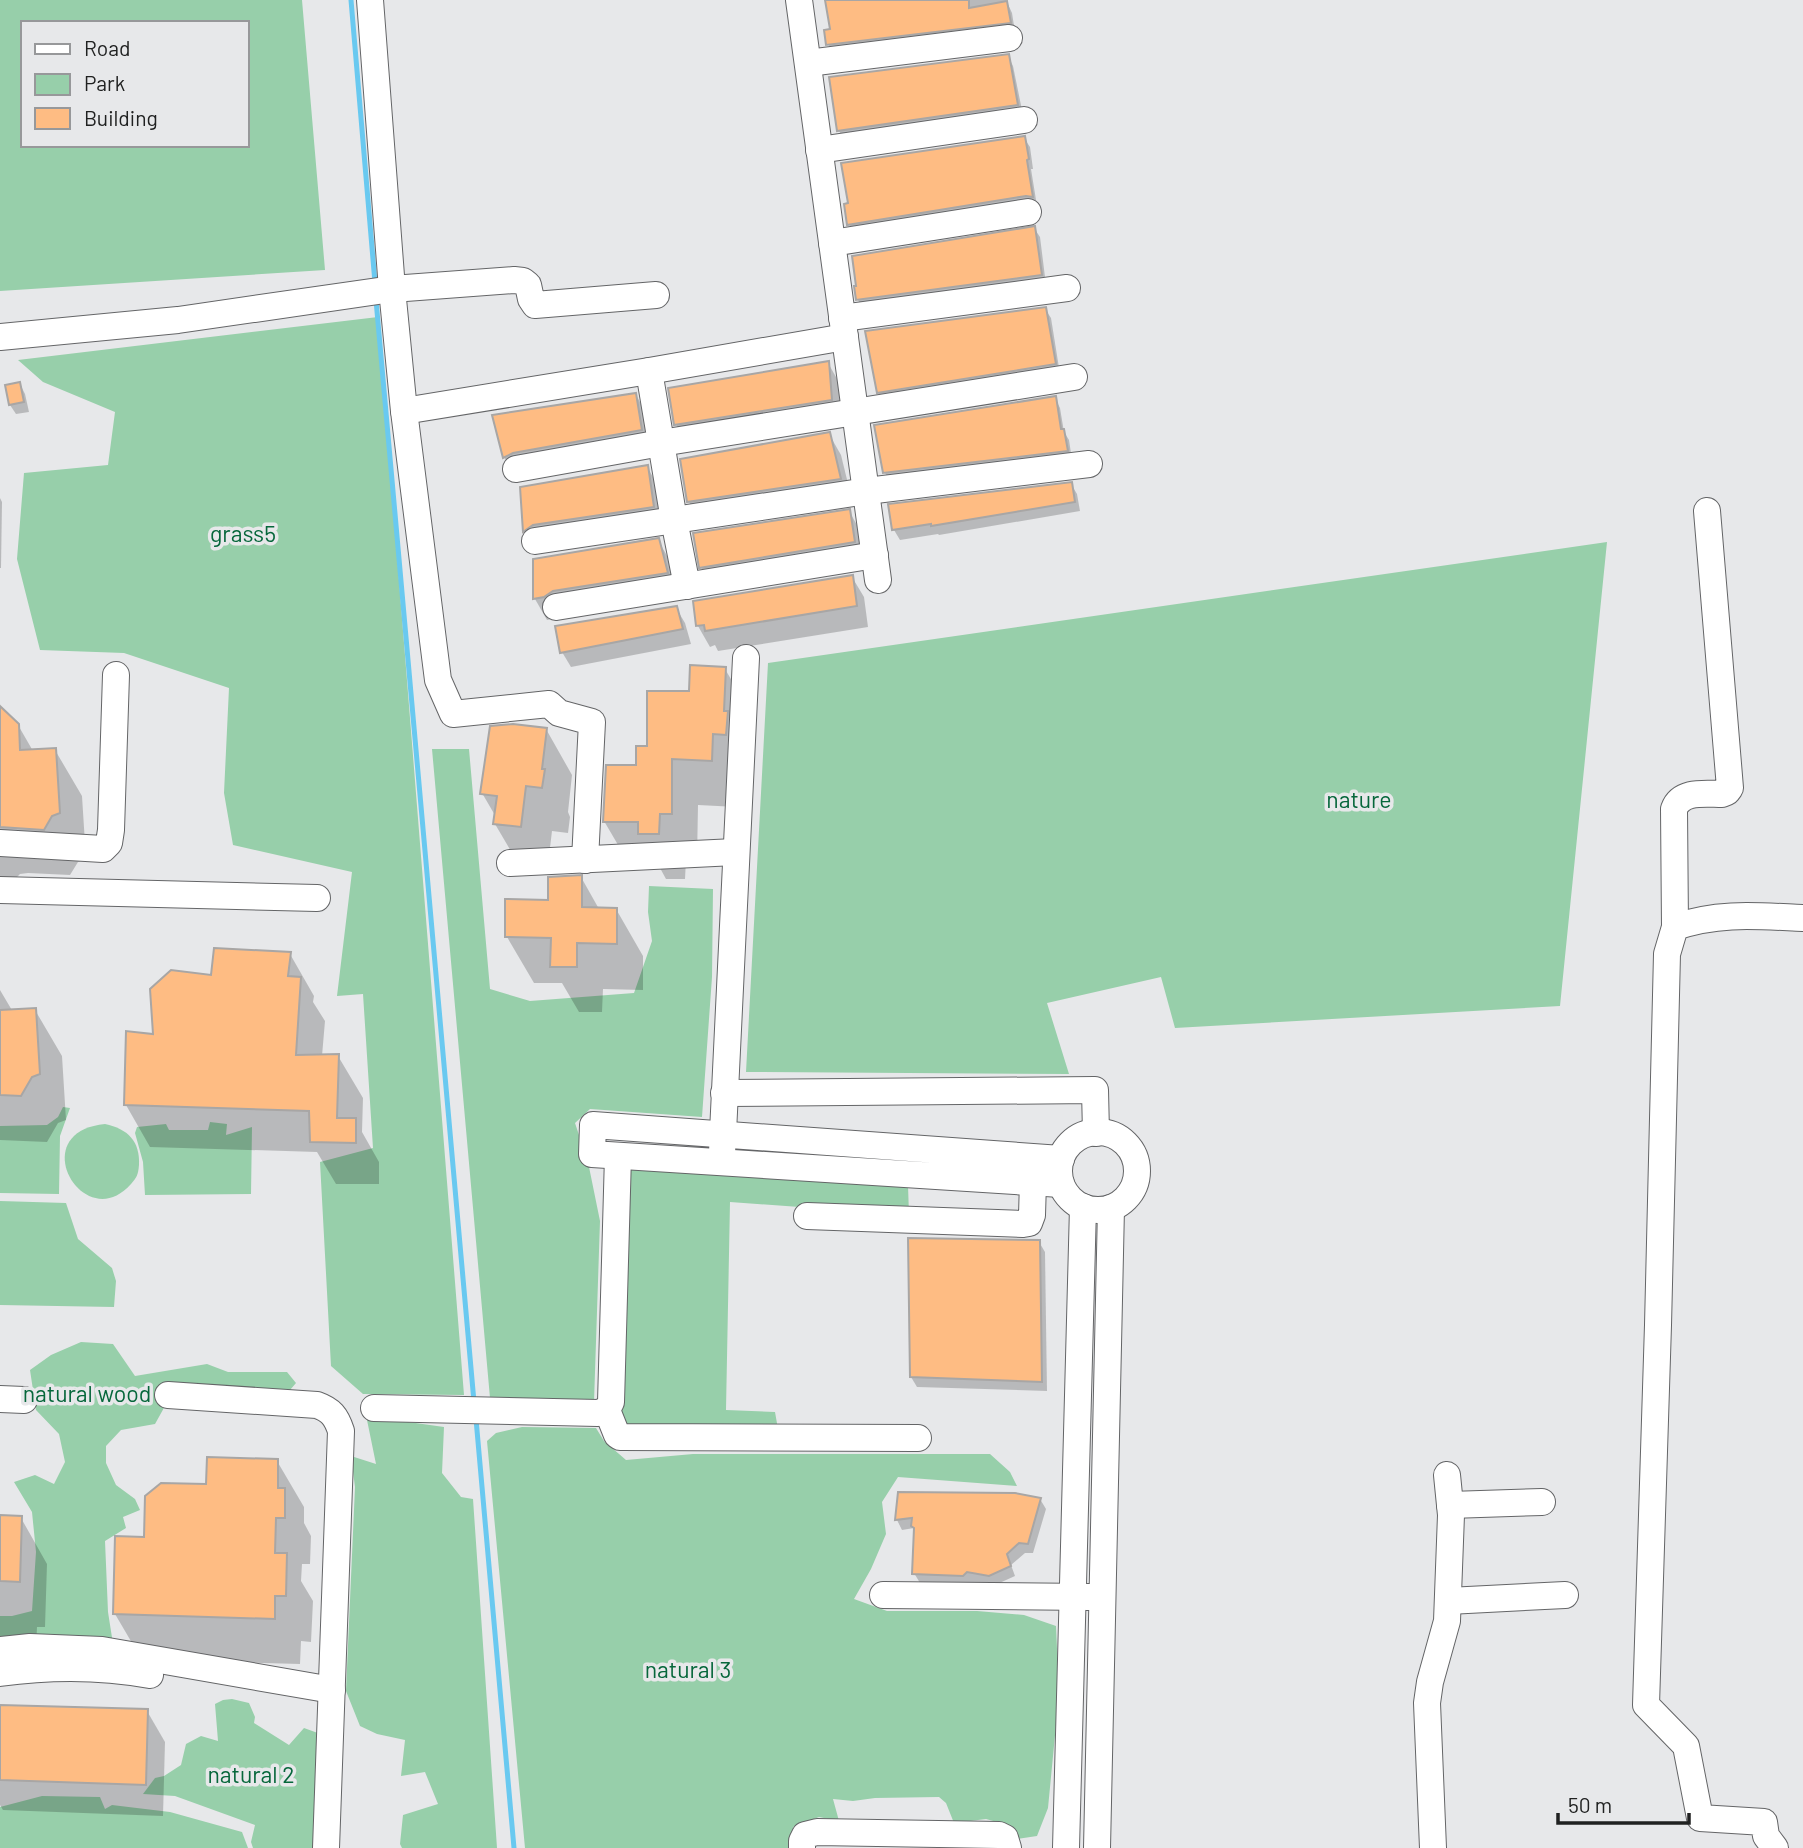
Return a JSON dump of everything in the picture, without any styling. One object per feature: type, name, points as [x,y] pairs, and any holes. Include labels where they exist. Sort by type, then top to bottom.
[{"type":"street","points":[[370,0],[391,289],[438,680],[453,714],[549,704],[559,713],[592,722],[585,860]]},
{"type":"street","points":[[556,607],[687,586],[877,568],[799,0]]},
{"type":"street","points":[[808,63],[1009,38]]},
{"type":"street","points":[[819,150],[1024,120]]},
{"type":"street","points":[[832,243],[1028,212]]},
{"type":"street","points":[[0,337],[178,320],[391,289],[514,280],[528,285],[535,306],[656,295]]},
{"type":"street","points":[[404,411],[649,371],[843,327],[1067,288]]},
{"type":"street","points":[[649,371],[687,586]]},
{"type":"street","points":[[516,469],[1073,377]]},
{"type":"street","points":[[535,541],[867,491],[1090,464]]},
{"type":"street","points":[[1707,511],[1730,788],[1722,794],[1686,795],[1677,801],[1674,809],[1675,927],[1667,954],[1646,1705],[1686,1746],[1700,1818],[1764,1822],[1766,1836],[1775,1848]]},
{"type":"street","points":[[722,1163],[746,658]]},
{"type":"street","points":[[0,843],[103,849],[108,844],[111,831],[116,675]]},
{"type":"street","points":[[510,863],[735,852]]},
{"type":"street","points":[[0,890],[317,898]]},
{"type":"street","points":[[1675,927],[1697,920],[1732,916],[1803,918]]},
{"type":"street","points":[[724,1093],[1095,1090],[1096,1133]]},
{"type":"street","points":[[593,1125],[722,1135],[1061,1172],[1032,1182],[592,1154],[593,1125]]},
{"type":"street","points":[[1090,1133],[1117,1137],[1127,1145],[1137,1170],[1136,1182],[1122,1202],[1099,1210],[1083,1207],[1067,1195],[1061,1172],[1067,1147],[1077,1138],[1090,1133]]},
{"type":"street","points":[[374,1408],[598,1413],[607,1410],[611,1402],[618,1156]]},
{"type":"street","points":[[919,1175],[919,1221]]},
{"type":"street","points":[[807,1216],[1023,1224],[1029,1223],[1032,1215],[1032,1182]]},
{"type":"street","points":[[1066,1848],[1083,1207]]},
{"type":"street","points":[[1097,1848],[1111,1208]]},
{"type":"street","points":[[168,1395],[317,1405],[329,1409],[337,1418],[341,1431],[327,1848]]},
{"type":"street","points":[[607,1410],[615,1432],[620,1437],[918,1438]]},
{"type":"street","points":[[1433,1848],[1427,1703],[1447,1621],[1450,1505],[1447,1475]]},
{"type":"street","points":[[1450,1505],[1542,1502]]},
{"type":"street","points":[[883,1595],[1103,1597]]},
{"type":"street","points":[[1448,1601],[1566,1595]]},
{"type":"street","points":[[0,1650],[30,1647],[102,1650],[332,1698]]},
{"type":"street","points":[[0,1673],[33,1668],[111,1670],[332,1698]]},
{"type":"street","points":[[802,1848],[805,1835],[817,1832],[999,1835],[1006,1838],[1008,1848]]},
{"type":"green space","points":[[0,0],[302,0],[325,270],[0,291]]},
{"type":"green space","name":"grass5","points":[[378,317],[464,1395],[363,1394],[331,1366],[320,1162],[373,1148],[363,994],[337,996],[352,872],[233,845],[224,793],[229,688],[124,653],[40,650],[17,559],[24,473],[108,465],[115,412],[43,382],[18,360]]},
{"type":"green space","name":"nature","points":[[1607,542],[1560,1006],[1175,1028],[1161,977],[1047,1003],[1069,1074],[746,1072],[768,663]]},
{"type":"green space","points":[[432,749],[469,749],[490,989],[530,1001],[634,993],[652,941],[648,912],[649,886],[713,889],[712,977],[702,1117],[590,1109],[575,1123],[588,1162],[600,1221],[594,1402],[490,1398]]},
{"type":"green space","points":[[63,1107],[70,1108],[60,1136],[59,1194],[0,1193],[0,1126],[47,1125],[58,1117]]},
{"type":"green space","points":[[210,1122],[227,1124],[226,1135],[252,1127],[251,1194],[145,1195],[143,1162],[135,1133],[137,1127],[166,1124],[169,1130],[208,1130]]},
{"type":"green space","points":[[105,1124],[120,1129],[131,1137],[137,1149],[139,1168],[131,1184],[113,1197],[96,1198],[80,1190],[70,1177],[65,1160],[68,1144],[81,1131]]},
{"type":"green space","points":[[627,1165],[908,1185],[909,1215],[730,1202],[726,1410],[775,1412],[778,1429],[619,1428]]},
{"type":"green space","points":[[0,1201],[66,1203],[78,1239],[112,1268],[116,1281],[114,1307],[0,1305]]},
{"type":"green space","name":"natural wood","points":[[81,1342],[113,1344],[135,1376],[207,1364],[228,1372],[287,1372],[296,1383],[284,1397],[165,1406],[155,1424],[121,1430],[106,1446],[106,1463],[116,1485],[135,1499],[140,1510],[123,1517],[126,1528],[105,1541],[108,1612],[113,1644],[0,1647],[0,1616],[32,1611],[36,1552],[32,1512],[14,1482],[35,1475],[54,1484],[65,1462],[59,1434],[36,1410],[30,1370],[51,1355]]},
{"type":"green space","points":[[380,1418],[444,1427],[442,1473],[461,1497],[473,1499],[497,1848],[402,1848],[400,1844],[403,1815],[438,1804],[425,1772],[401,1776],[405,1740],[377,1734],[360,1726],[346,1691],[355,1487],[351,1456],[376,1464],[367,1420]]},
{"type":"green space","name":"natural 3","points":[[522,1427],[596,1428],[604,1441],[626,1460],[693,1454],[990,1454],[1010,1472],[1017,1486],[898,1477],[882,1502],[886,1534],[854,1599],[887,1611],[977,1611],[1024,1615],[1056,1626],[1059,1694],[1048,1808],[1037,1836],[1017,1839],[1008,1825],[986,1819],[954,1823],[946,1803],[939,1797],[875,1798],[853,1801],[833,1799],[839,1821],[819,1817],[793,1827],[794,1848],[525,1848],[487,1441],[496,1433]]},
{"type":"green space","name":"natural 2","points":[[232,1699],[249,1703],[255,1717],[254,1723],[289,1745],[304,1728],[326,1736],[322,1848],[253,1848],[251,1842],[255,1825],[175,1796],[143,1794],[155,1778],[164,1776],[181,1765],[186,1744],[201,1736],[218,1741],[215,1704]]},
{"type":"green space","points":[[42,1796],[100,1797],[105,1809],[112,1805],[170,1812],[242,1832],[248,1848],[0,1848],[0,1807]]},
{"type":"building","points":[[825,0],[969,0],[969,8],[1007,1],[1011,23],[826,45],[824,30],[830,29]]},
{"type":"building","points":[[1009,54],[1018,105],[837,131],[829,77]]},
{"type":"building","points":[[1025,136],[1033,197],[847,225],[844,204],[848,203],[841,163]]},
{"type":"building","points":[[1035,226],[1042,275],[856,300],[852,256]]},
{"type":"building","points":[[1046,307],[1056,364],[877,393],[865,331]]},
{"type":"building","points":[[829,361],[832,400],[674,425],[668,388]]},
{"type":"building","points":[[20,382],[24,402],[9,405],[5,385]]},
{"type":"building","points":[[636,393],[642,430],[513,453],[503,458],[492,415]]},
{"type":"building","points":[[1056,396],[1061,429],[1064,429],[1068,451],[883,473],[874,425]]},
{"type":"building","points":[[830,432],[841,479],[687,502],[680,459]]},
{"type":"building","points":[[648,465],[654,507],[533,525],[523,532],[520,487]]},
{"type":"building","points":[[1072,482],[1075,502],[892,530],[888,504]]},
{"type":"building","points":[[850,509],[855,542],[699,568],[693,533]]},
{"type":"building","points":[[659,538],[668,573],[553,591],[544,597],[533,599],[533,559]]},
{"type":"building","points":[[853,575],[857,606],[705,631],[704,625],[696,626],[693,601]]},
{"type":"building","points":[[677,606],[683,629],[560,653],[555,626]]},
{"type":"building","points":[[690,665],[726,667],[726,735],[713,734],[712,761],[672,759],[672,814],[660,814],[659,834],[638,834],[638,822],[603,822],[606,765],[636,765],[636,746],[647,746],[647,691],[689,691]]},
{"type":"building","points":[[0,706],[19,724],[20,750],[56,748],[60,813],[52,816],[44,830],[0,827]]},
{"type":"building","points":[[513,724],[547,728],[542,788],[526,786],[521,827],[493,824],[497,796],[480,794],[490,726]]},
{"type":"building","points":[[582,875],[582,907],[617,908],[617,944],[577,943],[577,967],[550,967],[551,938],[505,937],[505,899],[548,900],[548,877]]},
{"type":"building","points":[[214,948],[291,952],[288,976],[301,977],[296,1055],[339,1054],[337,1118],[356,1118],[356,1143],[310,1142],[309,1111],[124,1105],[126,1031],[153,1034],[150,989],[171,970],[211,975]]},
{"type":"building","points":[[36,1008],[40,1074],[32,1077],[21,1096],[0,1095],[0,1010]]},
{"type":"building","points":[[908,1238],[1040,1240],[1042,1382],[910,1377]]},
{"type":"building","points":[[207,1457],[278,1459],[278,1488],[285,1488],[285,1518],[276,1518],[275,1553],[287,1553],[286,1596],[275,1596],[275,1619],[113,1614],[115,1536],[144,1537],[145,1496],[161,1483],[206,1484]]},
{"type":"building","points":[[898,1492],[1015,1493],[1041,1498],[1028,1544],[1019,1543],[1007,1554],[1011,1566],[989,1576],[967,1572],[963,1576],[912,1574],[914,1528],[911,1526],[912,1518],[895,1520]]},
{"type":"building","points":[[0,1515],[22,1516],[20,1582],[0,1581]]},
{"type":"building","points":[[0,1705],[148,1709],[146,1785],[0,1780]]},
{"type":"waterway","points":[[351,0],[375,283]]},
{"type":"waterway","points":[[376,300],[474,1402]]},
{"type":"waterway","points":[[476,1419],[514,1848]]}]
